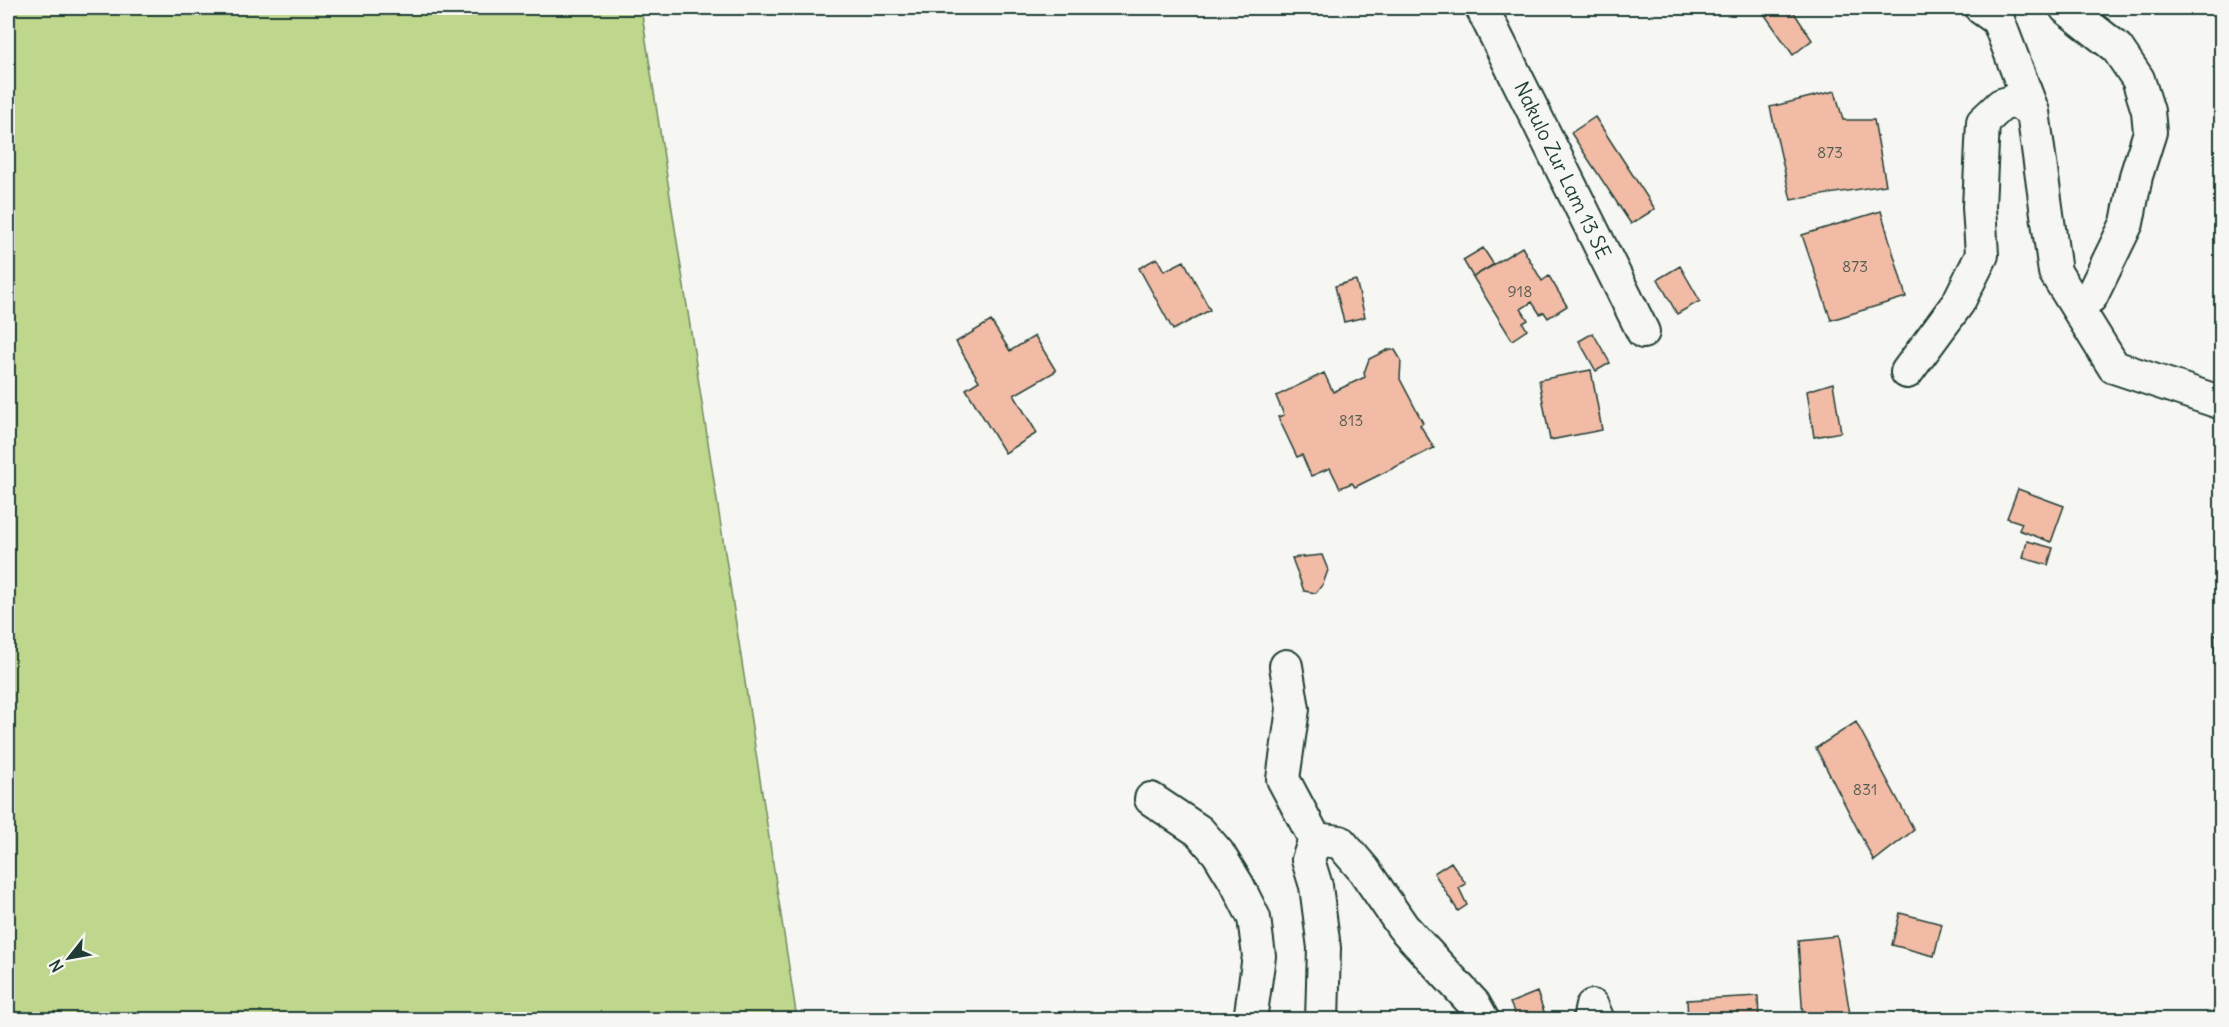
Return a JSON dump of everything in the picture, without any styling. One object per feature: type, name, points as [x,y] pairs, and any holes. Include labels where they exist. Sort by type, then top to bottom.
[{"type":"street","name":"Nakulo Zur Lam 13 SE","points":[[1482,8],[1643,332]]},
{"type":"street","points":[[1981,8],[1998,20],[2033,112],[2055,272],[2065,291],[2077,304],[2114,367],[2222,403]]},
{"type":"street","points":[[2066,8],[2117,48],[2138,79],[2148,111],[2150,132],[2136,176],[2127,223],[2091,297],[2077,304]]},
{"type":"street","points":[[1907,372],[1958,303],[1982,255],[1979,207],[1983,122],[2001,105],[2015,101],[2033,112]]},
{"type":"street","points":[[1286,666],[1293,709],[1283,779],[1315,839],[1308,860],[1316,886],[1324,948],[1323,1020]]},
{"type":"street","points":[[1151,799],[1199,831],[1218,853],[1254,918],[1259,957],[1253,986],[1250,1020]]},
{"type":"street","points":[[1315,839],[1340,842],[1364,870],[1404,927],[1473,1004],[1483,1020]]},
{"type":"street","points":[[1589,1020],[1592,1006],[1598,1020]]},
{"type":"green space","points":[[8,8],[641,8],[797,1019],[8,1019]]},
{"type":"building","points":[[1760,8],[1791,8],[1812,40],[1793,55]]},
{"type":"building","points":[[1835,91],[1843,120],[1874,120],[1886,185],[1791,200],[1770,107]]},
{"type":"building","points":[[1595,117],[1655,209],[1631,224],[1571,133]]},
{"type":"building","points":[[1881,211],[1906,297],[1831,320],[1802,235]]},
{"type":"building","points":[[1522,247],[1542,281],[1549,276],[1567,306],[1548,318],[1544,312],[1540,314],[1532,302],[1521,309],[1528,320],[1523,323],[1527,330],[1512,340],[1473,277]]},
{"type":"building","points":[[1483,248],[1494,265],[1473,277],[1463,260]]},
{"type":"building","points":[[1157,258],[1164,271],[1184,261],[1210,310],[1173,330],[1139,268]]},
{"type":"building","points":[[1680,266],[1700,301],[1677,314],[1658,279]]},
{"type":"building","points":[[1356,280],[1365,317],[1344,322],[1335,286]]},
{"type":"building","points":[[991,321],[1010,351],[1035,336],[1056,371],[1014,395],[1037,433],[1005,453],[966,389],[979,381],[956,342]]},
{"type":"building","points":[[1593,333],[1610,363],[1596,371],[1579,341]]},
{"type":"building","points":[[1387,350],[1395,350],[1401,360],[1400,379],[1423,423],[1420,425],[1434,448],[1355,487],[1352,483],[1340,488],[1330,468],[1311,476],[1302,455],[1297,457],[1278,417],[1284,415],[1276,396],[1324,373],[1333,392],[1365,377],[1364,373],[1369,359]]},
{"type":"building","points":[[1591,370],[1602,430],[1550,440],[1539,380]]},
{"type":"building","points":[[1833,383],[1841,432],[1814,437],[1807,391]]},
{"type":"building","points":[[2018,489],[2064,506],[2051,542],[2019,530],[2022,523],[2007,518]]},
{"type":"building","points":[[2027,541],[2053,548],[2048,565],[2023,558]]},
{"type":"building","points":[[1322,555],[1328,570],[1323,584],[1316,593],[1304,591],[1292,558]]},
{"type":"building","points":[[2222,633],[2222,691],[2217,691],[2214,635]]},
{"type":"building","points":[[1856,722],[1914,830],[1874,861],[1816,748]]},
{"type":"building","points":[[1451,862],[1466,884],[1459,888],[1467,905],[1458,911],[1434,873]]},
{"type":"building","points":[[1900,913],[1942,924],[1934,956],[1892,945]]},
{"type":"building","points":[[1837,936],[1851,1020],[1803,1020],[1798,940]]},
{"type":"building","points":[[1537,992],[1547,1020],[1518,1020],[1510,1003]]},
{"type":"building","points":[[1758,996],[1759,1020],[1688,1020],[1687,1000]]}]
